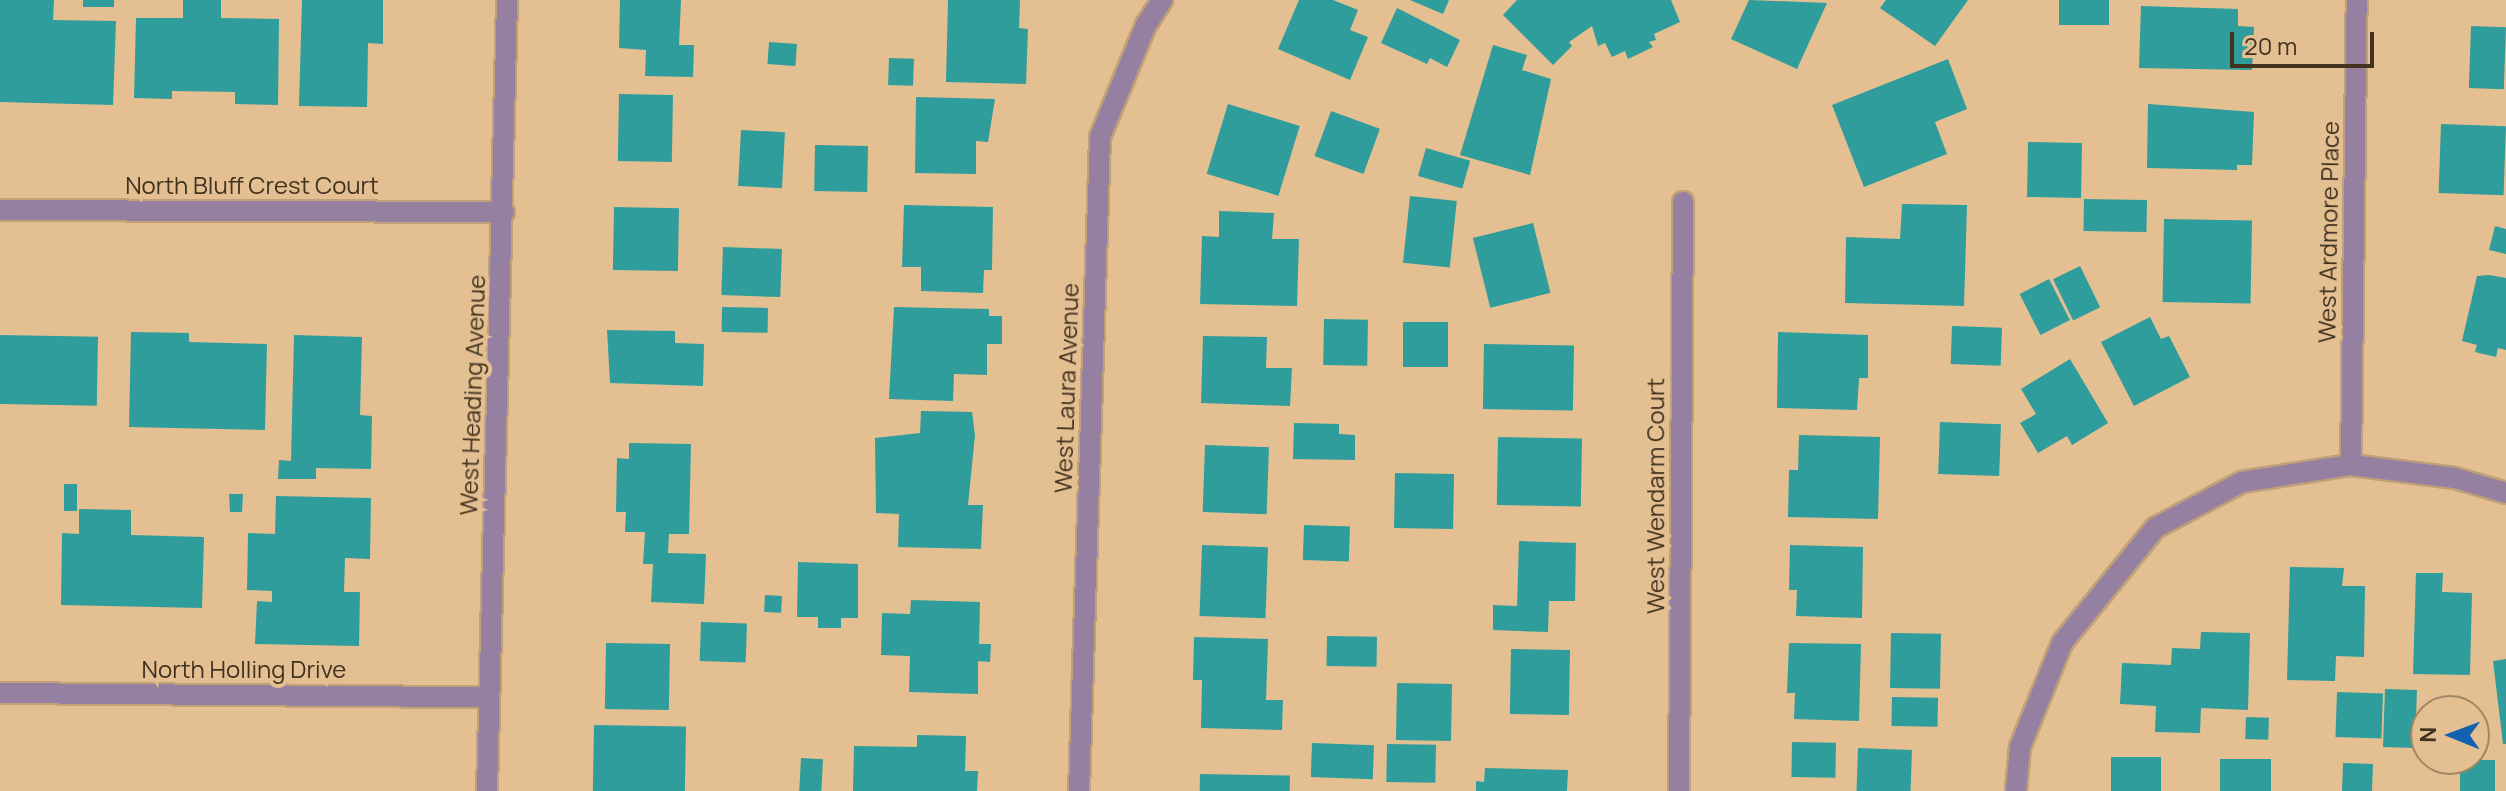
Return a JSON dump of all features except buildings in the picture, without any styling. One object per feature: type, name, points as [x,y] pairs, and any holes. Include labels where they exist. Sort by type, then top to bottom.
[{"type":"street","name":"West Heading Avenue","points":[[487,791],[507,0]]},
{"type":"street","name":"West Laura Avenue","points":[[1079,791],[1100,137],[1146,25],[1162,0]]},
{"type":"street","name":"West Ardmore Place","points":[[2351,465],[2357,0]]},
{"type":"street","name":"West Wendarm Court","points":[[1679,791],[1683,202]]},
{"type":"street","name":"North Bluff Crest Court","points":[[0,210],[504,212]]},
{"type":"street","points":[[2016,791],[2020,747],[2062,643],[2155,528],[2242,482],[2351,465],[2455,478],[2506,493]]},
{"type":"street","name":"North Holling Drive","points":[[0,693],[488,697]]}]
